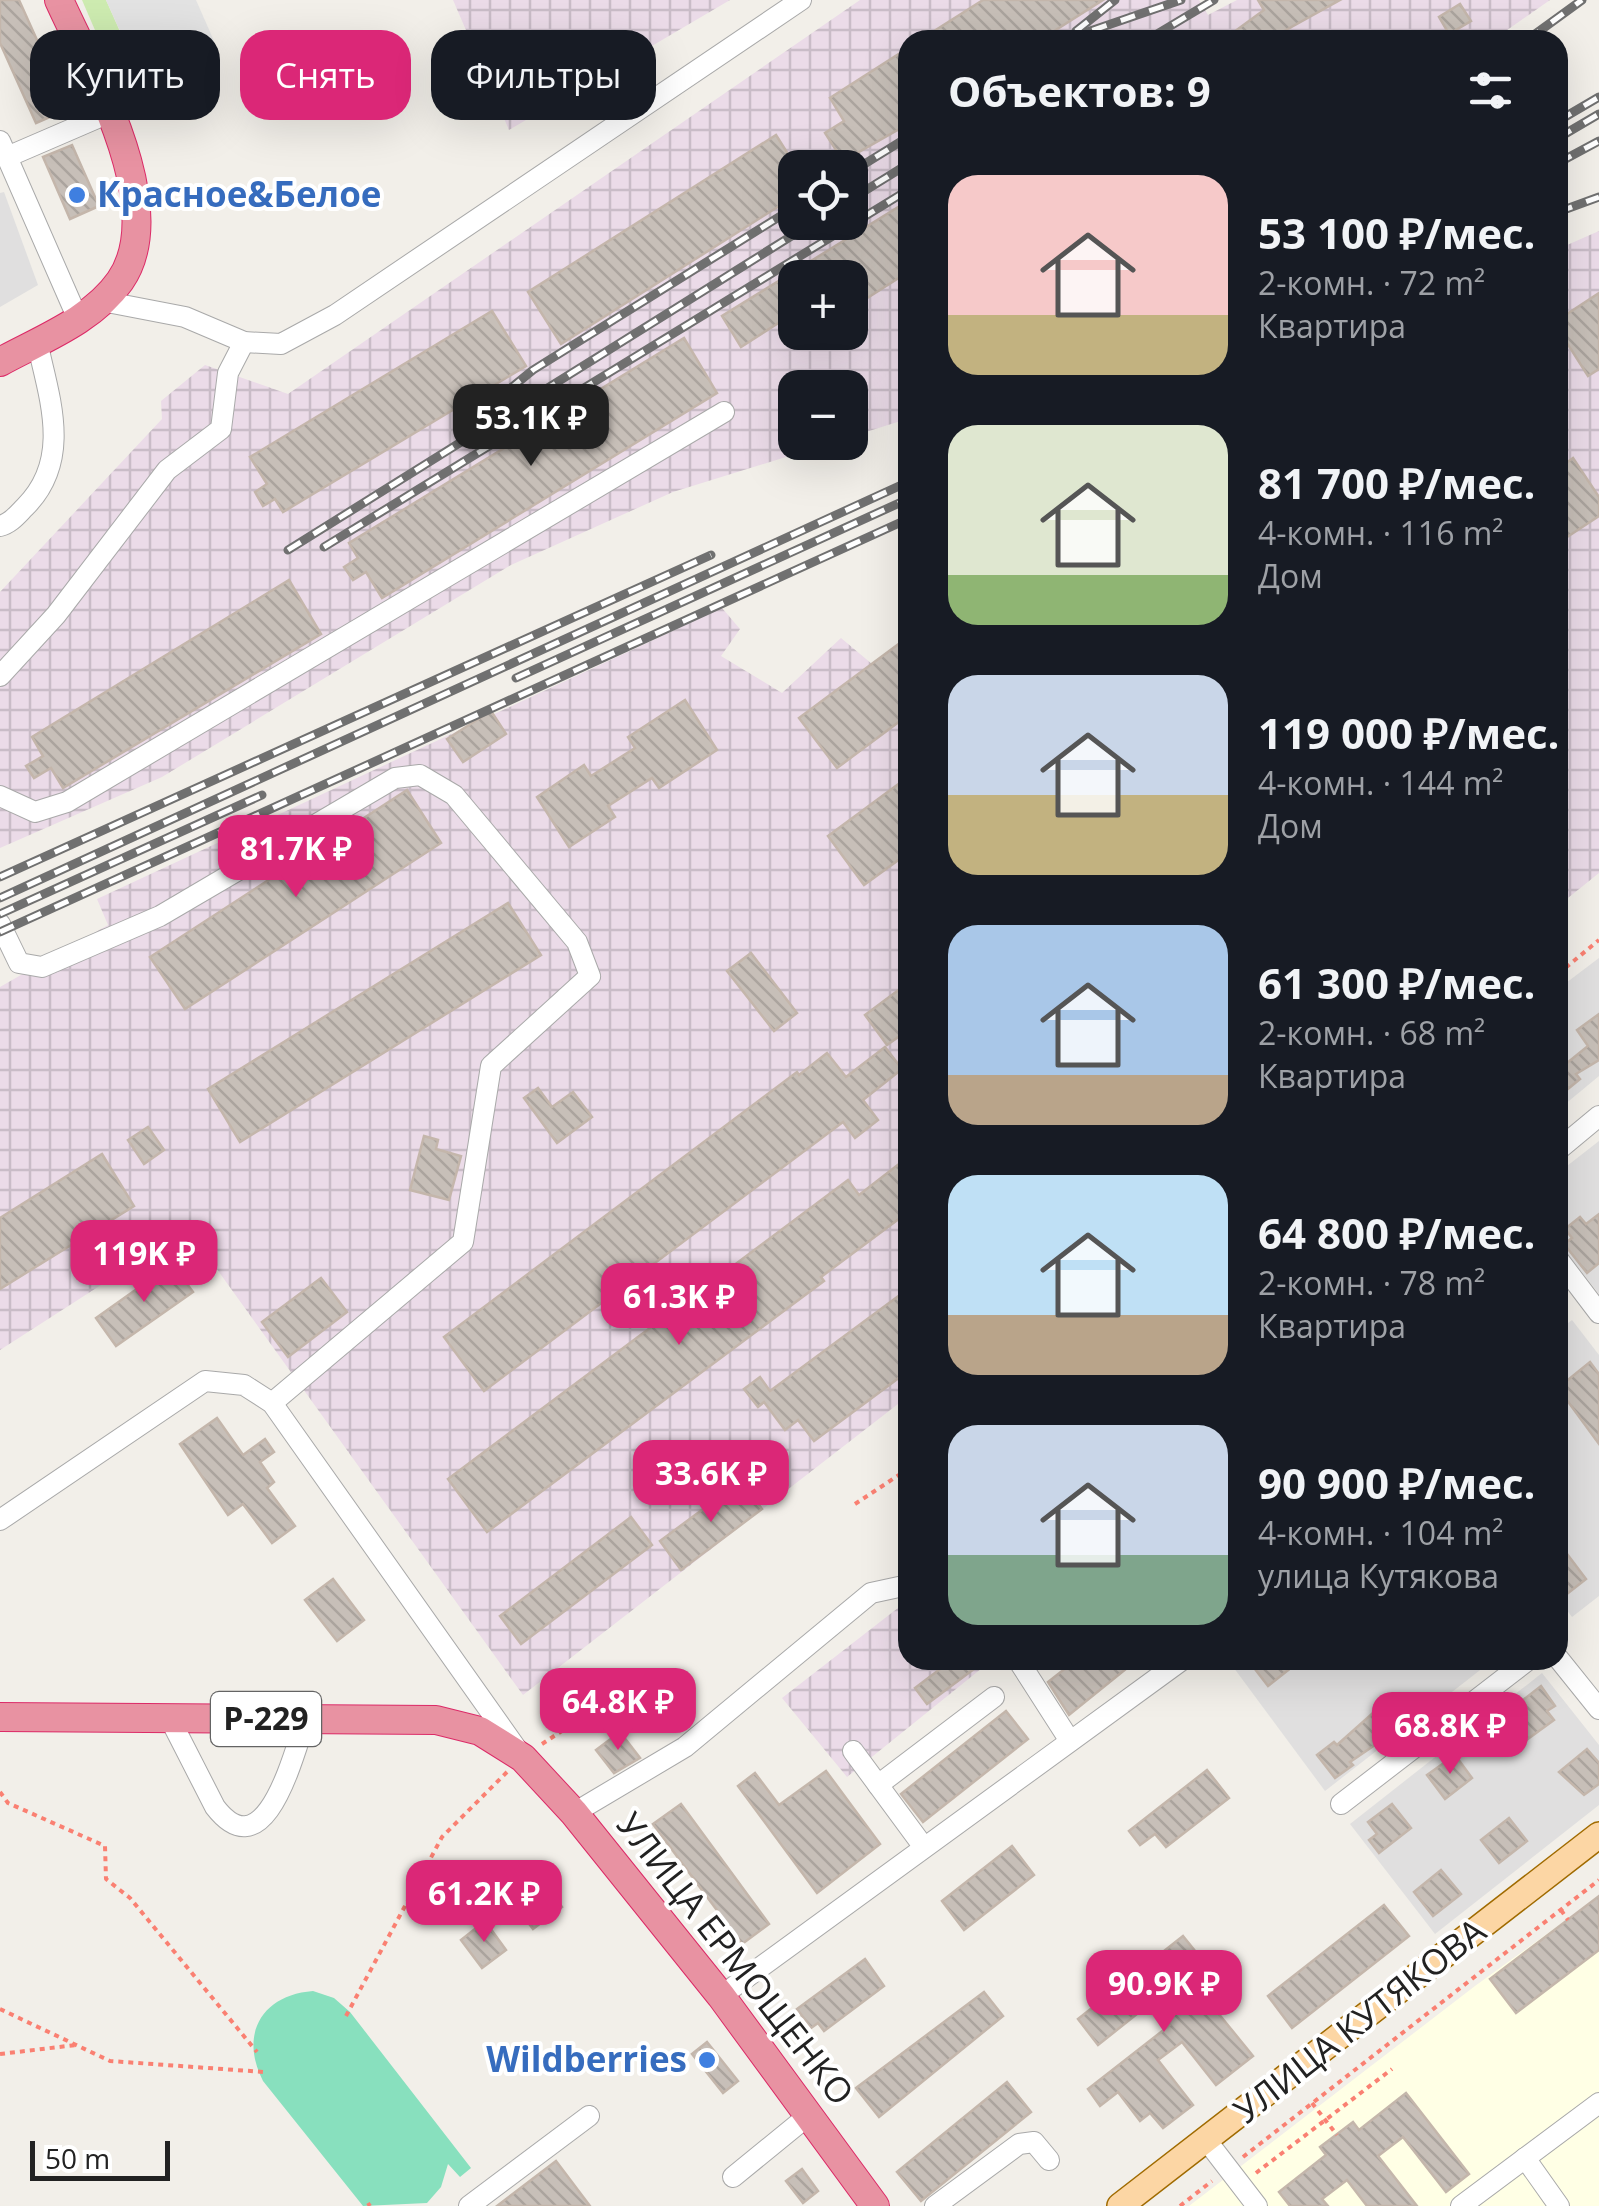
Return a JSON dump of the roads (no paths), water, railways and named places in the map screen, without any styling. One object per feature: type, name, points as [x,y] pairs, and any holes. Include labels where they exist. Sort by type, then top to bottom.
[{"type":"highway","points":[[59,0],[73,30]]},
{"type":"highway","points":[[0,362],[78,319],[119,283],[136,240],[134,190],[111,120]]},
{"type":"highway","name":"УЛИЦА ЕРМОЩЕНКО","points":[[0,1717],[436,1720],[480,1730],[523,1758],[574,1813],[720,1996],[875,2206]]},
{"type":"main road","name":"УЛИЦА КУТЯКОВА","points":[[1120,2206],[1599,1835]]},
{"type":"street","points":[[759,0],[768,22]]},
{"type":"street","points":[[102,301],[186,317],[244,342],[281,344],[336,315],[801,0]]},
{"type":"street","points":[[66,120],[3,149],[78,319]]},
{"type":"street","points":[[0,526],[9,523],[44,488],[53,468],[51,404],[36,342]]},
{"type":"street","points":[[0,676],[56,614],[167,470],[221,429],[228,373],[244,342]]},
{"type":"street","points":[[0,796],[35,812],[67,802],[724,412]]},
{"type":"street","points":[[0,924],[20,964],[42,967],[160,916],[394,778],[420,775],[454,796],[577,942],[590,976],[491,1066],[464,1242],[272,1404]]},
{"type":"street","points":[[1568,1142],[1599,1116]]},
{"type":"street","points":[[1568,1273],[1599,1313]]},
{"type":"street","points":[[0,1520],[205,1381],[244,1385],[272,1404],[523,1758]]},
{"type":"street","points":[[574,1813],[685,1746],[870,1592],[898,1587]]},
{"type":"street","points":[[1024,1670],[1070,1741]]},
{"type":"street","points":[[720,1996],[1168,1670]]},
{"type":"street","points":[[1341,1804],[1515,1670]]},
{"type":"street","points":[[1568,1670],[1599,1710]]},
{"type":"street","points":[[1581,1686],[1599,1672]]},
{"type":"street","points":[[878,1785],[994,1697]]},
{"type":"street","points":[[170,1719],[215,1807],[222,1816],[250,1824],[263,1820],[274,1808],[306,1720]]},
{"type":"street","points":[[853,1751],[923,1846]]},
{"type":"street","points":[[1462,2206],[1599,2102]]},
{"type":"street","points":[[734,2177],[809,2115]]},
{"type":"street","points":[[469,2206],[589,2116]]},
{"type":"street","points":[[1207,2141],[1256,2206]]},
{"type":"street","points":[[935,2206],[1019,2144],[1034,2142],[1049,2160]]},
{"type":"street","points":[[1525,2158],[1560,2206]]},
{"type":"railway","points":[[1077,30],[1115,0]]},
{"type":"railway","points":[[1093,30],[1181,0]]},
{"type":"railway","points":[[1164,30],[1214,0]]},
{"type":"railway","points":[[1541,30],[1582,0]]},
{"type":"railway","points":[[1568,115],[1599,97]]},
{"type":"railway","points":[[1568,132],[1599,114]]},
{"type":"railway","points":[[1568,158],[1599,141]]},
{"type":"railway","points":[[868,162],[898,143]]},
{"type":"railway","points":[[868,189],[898,170]]},
{"type":"railway","points":[[324,547],[898,196]]},
{"type":"railway","points":[[1568,208],[1599,197]]},
{"type":"railway","points":[[462,428],[533,370],[778,218]]},
{"type":"railway","points":[[288,550],[785,240]]},
{"type":"railway","points":[[0,898],[898,487]]},
{"type":"railway","points":[[516,678],[898,504]]},
{"type":"railway","points":[[0,932],[898,524]]},
{"type":"railway","points":[[0,877],[711,555]]},
{"type":"railway","points":[[0,914],[262,795]]},
{"type":"place","name":"Красное&Белое","points":[[77,195]]},
{"type":"place","name":"Wildberries","points":[[707,2060]]}]
